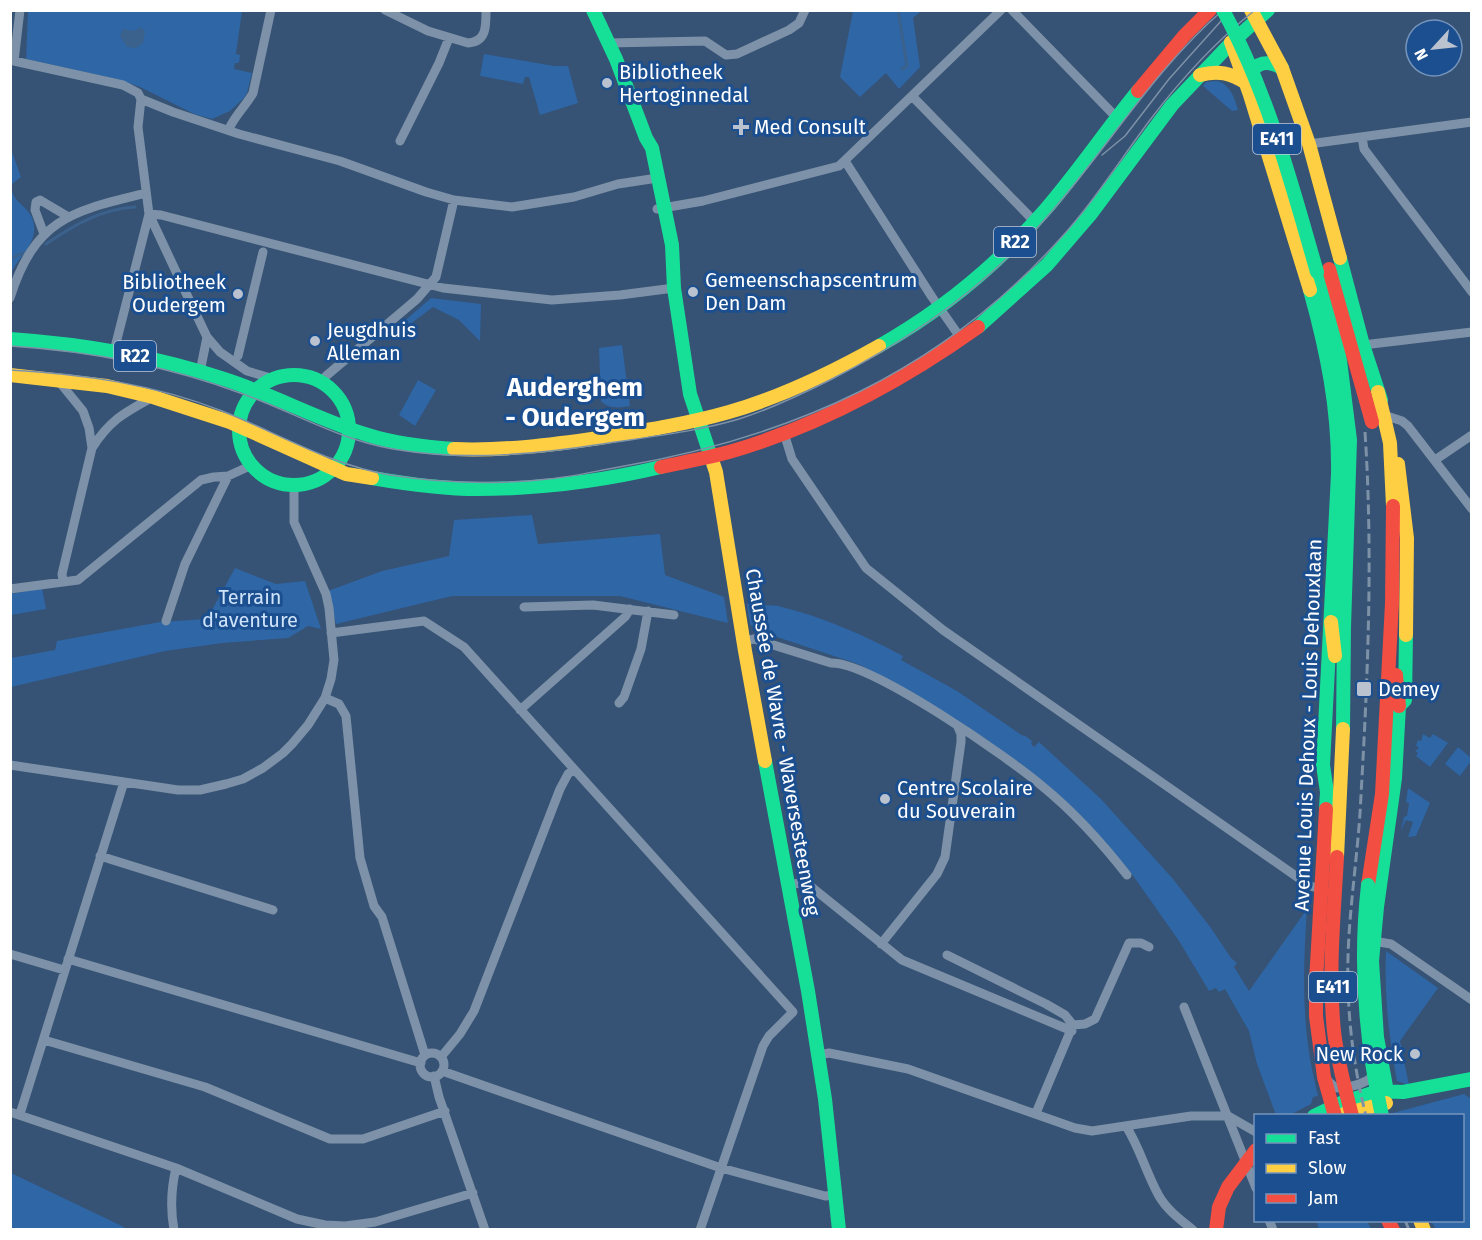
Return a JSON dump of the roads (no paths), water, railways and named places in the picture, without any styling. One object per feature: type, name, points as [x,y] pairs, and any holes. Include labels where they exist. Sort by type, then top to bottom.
[{"type":"main road","name":"Chaussée de Wavre - Waversesteenweg","points":[[593,10],[652,148],[661,208]]},
{"type":"main road","name":"R22","points":[[10,339],[46,340],[114,351],[200,372],[257,390],[349,429],[412,446],[478,450],[552,446],[639,432],[742,408],[809,382],[873,350],[939,307],[988,269],[1034,221],[1076,172],[1181,40],[1213,10]]},
{"type":"main road","name":"Avenue Louis Dehoux - Louis Dehouxlaan","points":[[1213,10],[1231,43],[1246,83],[1321,334],[1334,396],[1338,440],[1337,510],[1332,552],[1331,622],[1328,638],[1323,765],[1327,792],[1316,1016],[1324,1077],[1336,1112]]},
{"type":"main road","name":"E411","points":[[1223,10],[1245,52],[1267,108],[1323,270],[1382,460],[1393,536],[1392,603],[1382,794],[1363,919],[1361,959],[1364,1018],[1373,1080],[1381,1110]]},
{"type":"main road","name":"E411","points":[[1238,10],[1256,47],[1278,105],[1323,270],[1345,389],[1350,459],[1345,698],[1333,957],[1335,1032],[1342,1076],[1352,1114]]},
{"type":"main road","name":"R22","points":[[10,375],[107,386],[153,397],[240,426],[346,474],[386,481],[477,489],[551,485],[640,472],[710,457],[784,433],[862,399],[937,357],[984,323],[1047,265],[1090,214],[1172,105],[1231,43],[1254,15],[1268,10]]},
{"type":"main road","points":[[1254,15],[1281,68],[1309,144],[1377,392],[1390,443],[1393,536]]},
{"type":"main road","points":[[1200,75],[1217,70],[1246,83],[1252,69],[1263,61],[1270,61],[1281,68]]},
{"type":"main road","name":"Chaussée de Wavre - Waversesteenweg","points":[[646,138],[651,179],[672,245],[674,288],[690,394],[716,476],[745,651],[811,1009],[819,1055],[839,1230]]},
{"type":"main road","points":[[298,375],[322,383],[342,403],[347,416],[349,429],[345,452],[333,468],[309,483],[294,485],[271,480],[252,465],[240,440],[240,426],[246,403],[257,390],[274,379],[298,375]]},
{"type":"main road","points":[[1377,392],[1395,444],[1407,538],[1405,700],[1399,706]]},
{"type":"main road","points":[[1332,599],[1348,532]]},
{"type":"main road","points":[[1381,1110],[1387,1092],[1375,1014],[1372,963],[1378,896],[1393,800],[1399,706],[1392,603]]},
{"type":"main road","points":[[1331,622],[1336,659],[1334,763],[1340,789]]},
{"type":"main road","points":[[1336,1112],[1379,1091],[1422,1089],[1472,1079]]},
{"type":"main road","points":[[1336,1112],[1381,1110],[1451,1087],[1472,1087]]},
{"type":"main road","points":[[1216,1230],[1225,1193],[1250,1163]]},
{"type":"street","points":[[20,10],[14,61],[123,85],[138,93],[141,99],[138,127],[149,214],[207,337],[237,366],[274,379]]},
{"type":"street","points":[[229,129],[234,116],[248,102],[253,93],[271,10]]},
{"type":"street","points":[[385,10],[428,31],[468,43],[480,40],[486,28],[486,10]]},
{"type":"street","points":[[609,44],[705,41],[726,55],[737,54],[789,30],[799,23],[805,10]]},
{"type":"street","points":[[661,208],[703,201],[839,166],[1000,10]]},
{"type":"street","points":[[1012,10],[1117,118]]},
{"type":"street","points":[[400,141],[449,38]]},
{"type":"street","points":[[912,96],[1034,221]]},
{"type":"street","points":[[141,99],[173,112],[340,161],[454,200],[512,207],[651,179]]},
{"type":"street","points":[[1309,144],[1472,122]]},
{"type":"street","points":[[1362,137],[1364,149],[1472,292]]},
{"type":"street","points":[[845,161],[962,340]]},
{"type":"street","points":[[10,298],[24,264],[44,234],[67,216],[101,204],[146,193]]},
{"type":"street","points":[[44,234],[35,210],[36,202],[40,200],[67,216]]},
{"type":"street","points":[[322,383],[326,376],[417,300],[436,277],[454,200]]},
{"type":"street","points":[[149,214],[161,215],[442,288],[552,300],[674,288]]},
{"type":"street","points":[[114,351],[149,214]]},
{"type":"street","points":[[238,356],[263,252]]},
{"type":"street","points":[[1363,345],[1472,332]]},
{"type":"street","points":[[200,372],[207,337]]},
{"type":"street","points":[[57,379],[82,411],[89,428],[92,448]]},
{"type":"street","points":[[63,581],[62,574],[92,448],[103,431],[117,417],[153,397]]},
{"type":"street","points":[[1387,416],[1402,421],[1472,509]]},
{"type":"street","points":[[784,433],[792,459],[866,568],[943,630],[1310,886],[1322,889]]},
{"type":"street","points":[[1435,460],[1472,435]]},
{"type":"street","points":[[10,589],[78,580],[201,480],[228,476],[252,465]]},
{"type":"street","points":[[166,621],[185,564],[228,476]]},
{"type":"street","points":[[10,765],[178,790],[200,790],[243,779],[283,753],[308,725],[325,698],[334,660],[326,594],[294,522],[294,485]]},
{"type":"street","points":[[524,607],[593,605],[674,615]]},
{"type":"street","points":[[520,710],[630,609]]},
{"type":"street","points":[[619,703],[624,697],[641,649],[648,611]]},
{"type":"street","points":[[332,633],[424,621],[464,647],[793,1012]]},
{"type":"street","points":[[745,640],[754,639],[831,663],[855,668],[906,694],[1005,757],[1042,786],[1091,832],[1127,875]]},
{"type":"street","points":[[325,698],[339,704],[346,716],[360,858],[374,906],[381,917],[389,940],[423,1059],[424,1073],[438,1073],[721,1168],[825,1196],[836,1195]]},
{"type":"street","points":[[881,945],[936,874],[945,857],[961,741],[961,734],[957,726]]},
{"type":"street","points":[[441,1057],[474,1011],[560,789],[568,774],[574,769]]},
{"type":"street","points":[[124,782],[44,1040],[15,1113],[176,1167],[297,1219],[325,1225],[345,1226],[375,1222],[473,1192]]},
{"type":"street","points":[[100,856],[273,910]]},
{"type":"street","points":[[788,885],[800,883],[809,885],[902,960],[932,974],[1073,1028],[1095,1019],[1129,943],[1141,943],[1149,947]]},
{"type":"street","points":[[1373,941],[1391,944],[1472,1000]]},
{"type":"street","points":[[10,954],[64,970]]},
{"type":"street","points":[[947,955],[1065,1015],[1073,1028]]},
{"type":"street","points":[[68,959],[423,1059],[434,1053],[441,1057],[444,1064],[438,1073],[439,1098],[485,1230]]},
{"type":"street","points":[[1184,1007],[1227,1116],[1250,1163],[1254,1180]]},
{"type":"street","points":[[700,1230],[763,1046],[769,1036],[793,1012],[811,1009]]},
{"type":"street","points":[[1036,1113],[1073,1028]]},
{"type":"street","points":[[44,1040],[205,1087],[330,1139],[363,1139],[445,1111]]},
{"type":"street","points":[[819,1055],[829,1053],[908,1069],[1075,1128],[1092,1131],[1191,1116],[1227,1116],[1254,1131]]},
{"type":"street","points":[[1324,1077],[1336,1088],[1349,1088],[1368,1081],[1382,1068]]},
{"type":"street","points":[[1126,1126],[1137,1142],[1159,1196],[1193,1230]]},
{"type":"street","points":[[174,1230],[170,1206],[176,1167]]},
{"type":"waterway","points":[[898,10],[907,66],[902,69]]},
{"type":"waterway","points":[[46,244],[88,219],[111,211],[135,207]]},
{"type":"waterway","points":[[10,259],[25,252]]},
{"type":"tram line","points":[[10,346],[99,356],[186,375],[262,401],[354,439],[373,445],[419,453],[471,456],[524,454],[671,434],[739,419],[808,391],[887,349],[914,332],[991,273],[1061,201],[1149,88],[1172,61],[1223,10]]},
{"type":"tram line","points":[[10,370],[64,374],[144,387],[222,411],[346,464],[390,475],[429,480],[489,482],[557,478],[683,454],[744,437],[803,417],[859,392],[913,362],[964,327],[1013,286],[1059,240],[1174,90],[1212,48],[1255,10]]},
{"type":"tram line","points":[[1102,155],[1125,136],[1169,79],[1221,21]]},
{"type":"railway","points":[[1365,432],[1369,523],[1367,659],[1360,813],[1349,935],[1348,981],[1353,1049],[1366,1114]]},
{"type":"railway","points":[[1406,1222],[1409,1230]]},
{"type":"place","name":"Bibliotheek Hertoginnedal","points":[[607,83]]},
{"type":"place","name":"Med Consult","points":[[741,127]]},
{"type":"place","name":"Gemeenschapscentrum Den Dam","points":[[693,292]]},
{"type":"place","name":"Bibliotheek Oudergem","points":[[238,294]]},
{"type":"place","name":"Jeugdhuis Alleman","points":[[315,341]]},
{"type":"place","name":"Demey","points":[[1364,689]]},
{"type":"place","name":"Centre Scolaire du Souverain","points":[[885,799]]},
{"type":"place","name":"New Rock","points":[[1415,1054]]},
{"type":"district","name":"Auderghem - Oudergem","points":[[575,402]]},
{"type":"park label","name":"Terrain d'aventure","points":[[250,608]]}]
